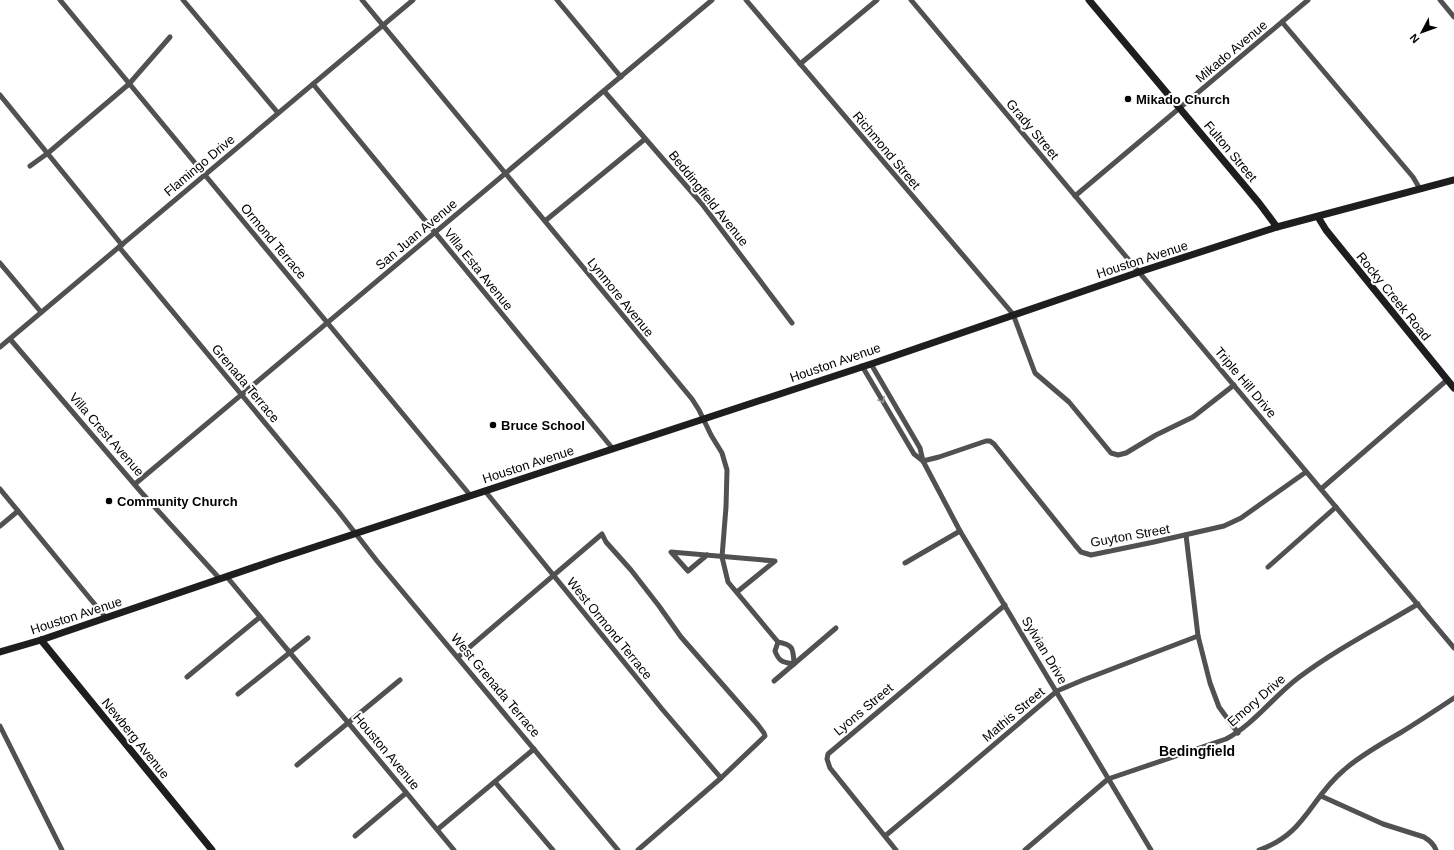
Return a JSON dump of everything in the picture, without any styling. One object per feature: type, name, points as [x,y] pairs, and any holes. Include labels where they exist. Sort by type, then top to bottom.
[{"type":"street","name":"Ormond Terrace","points":[[60,0],[470,495]]},
{"type":"street","points":[[183,0],[278,113]]},
{"type":"street","name":"Lynmore Avenue","points":[[362,0],[692,399],[722,453],[727,470],[722,557],[728,582],[778,642],[788,644],[793,649],[794,664]]},
{"type":"street","name":"Flamingo Drive","points":[[0,347],[414,0]]},
{"type":"street","points":[[557,0],[621,77]]},
{"type":"street","name":"San Juan Avenue","points":[[135,484],[712,0]]},
{"type":"street","name":"Richmond Street","points":[[746,0],[1013,314]]},
{"type":"street","points":[[800,64],[877,0]]},
{"type":"street","name":"Grady Street","points":[[911,0],[1139,272]]},
{"type":"street","name":"Fulton Street","points":[[1089,0],[1259,203],[1277,227]]},
{"type":"street","name":"Mikado Avenue","points":[[1075,196],[1308,0]]},
{"type":"street","points":[[1440,0],[1454,17]]},
{"type":"street","points":[[1282,22],[1413,177],[1420,189]]},
{"type":"street","points":[[30,166],[48,153],[129,84],[170,37]]},
{"type":"street","name":"Villa Esta Avenue","points":[[313,84],[613,449]]},
{"type":"street","name":"Beddingfield Avenue","points":[[604,91],[721,229],[792,323]]},
{"type":"street","name":"Grenada Terrace","points":[[0,95],[356,534]]},
{"type":"street","points":[[545,221],[645,139]]},
{"type":"street","name":"Houston Avenue","points":[[0,652],[41,640],[470,495],[703,420],[1013,314],[1277,227],[1454,180]]},
{"type":"street","name":"Rocky Creek Road","points":[[1318,217],[1340,248],[1454,388]]},
{"type":"street","points":[[0,263],[41,312]]},
{"type":"street","name":"Triple Hill Drive","points":[[1139,272],[1454,648]]},
{"type":"street","points":[[1013,314],[1033,369],[1037,376],[1069,402],[1108,450],[1115,454],[1126,453],[1156,435],[1193,417],[1234,385]]},
{"type":"street","name":"Villa Crest Avenue","points":[[10,339],[135,484],[224,578]]},
{"type":"street","name":"Sylvian Drive","points":[[870,364],[920,448],[922,461]]},
{"type":"street","name":"Sylvian Drive","points":[[862,366],[914,454],[922,461],[960,530],[1151,850]]},
{"type":"street","points":[[1321,489],[1447,380]]},
{"type":"street","name":"Guyton Street","points":[[922,461],[939,457],[986,441],[994,444],[1075,545],[1082,552],[1094,555],[1186,535],[1228,524],[1241,518],[1306,472]]},
{"type":"street","points":[[0,489],[106,618]]},
{"type":"street","name":"West Ormond Terrace","points":[[485,491],[720,778]]},
{"type":"street","points":[[1268,567],[1336,507]]},
{"type":"street","points":[[0,526],[18,511]]},
{"type":"street","points":[[905,563],[960,530]]},
{"type":"street","name":"West Grenada Terrace","points":[[356,534],[618,850]]},
{"type":"street","points":[[458,657],[602,534],[606,542],[631,570],[681,637],[758,725],[765,736],[638,850]]},
{"type":"street","points":[[1186,535],[1198,636],[1213,693],[1225,716],[1238,733]]},
{"type":"street","points":[[707,555],[688,571],[671,552],[707,555],[722,557],[774,561],[737,592]]},
{"type":"street","name":"Houston Avenue","points":[[224,578],[260,617],[454,850]]},
{"type":"street","name":"Emory Drive","points":[[1025,850],[1108,779],[1226,739],[1238,733],[1290,684],[1317,664],[1418,604]]},
{"type":"street","name":"Lyons Street","points":[[896,850],[830,768],[827,759],[828,754],[1005,605]]},
{"type":"street","points":[[187,677],[260,617]]},
{"type":"street","points":[[774,681],[836,628]]},
{"type":"street","name":"Mathis Street","points":[[885,836],[1057,691],[1198,636]]},
{"type":"street","points":[[238,694],[308,638]]},
{"type":"street","name":"Newberg Avenue","points":[[41,640],[212,850]]},
{"type":"street","points":[[778,642],[775,651],[778,658],[784,663],[794,664]]},
{"type":"street","points":[[297,765],[400,680]]},
{"type":"street","points":[[1259,850],[1268,847],[1288,835],[1300,824],[1339,774],[1357,759],[1454,698]]},
{"type":"street","points":[[0,726],[62,850]]},
{"type":"street","points":[[438,829],[534,749]]},
{"type":"street","points":[[495,782],[552,850]]},
{"type":"street","points":[[355,836],[406,793]]},
{"type":"street","points":[[1321,796],[1383,824],[1424,837],[1435,846],[1436,850]]},
{"type":"place","name":"Mikado Church","points":[[1128,99]]},
{"type":"place","name":"Bruce School","points":[[493,425]]},
{"type":"place","name":"Community Church","points":[[109,501]]},
{"type":"district","name":"Bedingfield","points":[[1197,751]]}]
